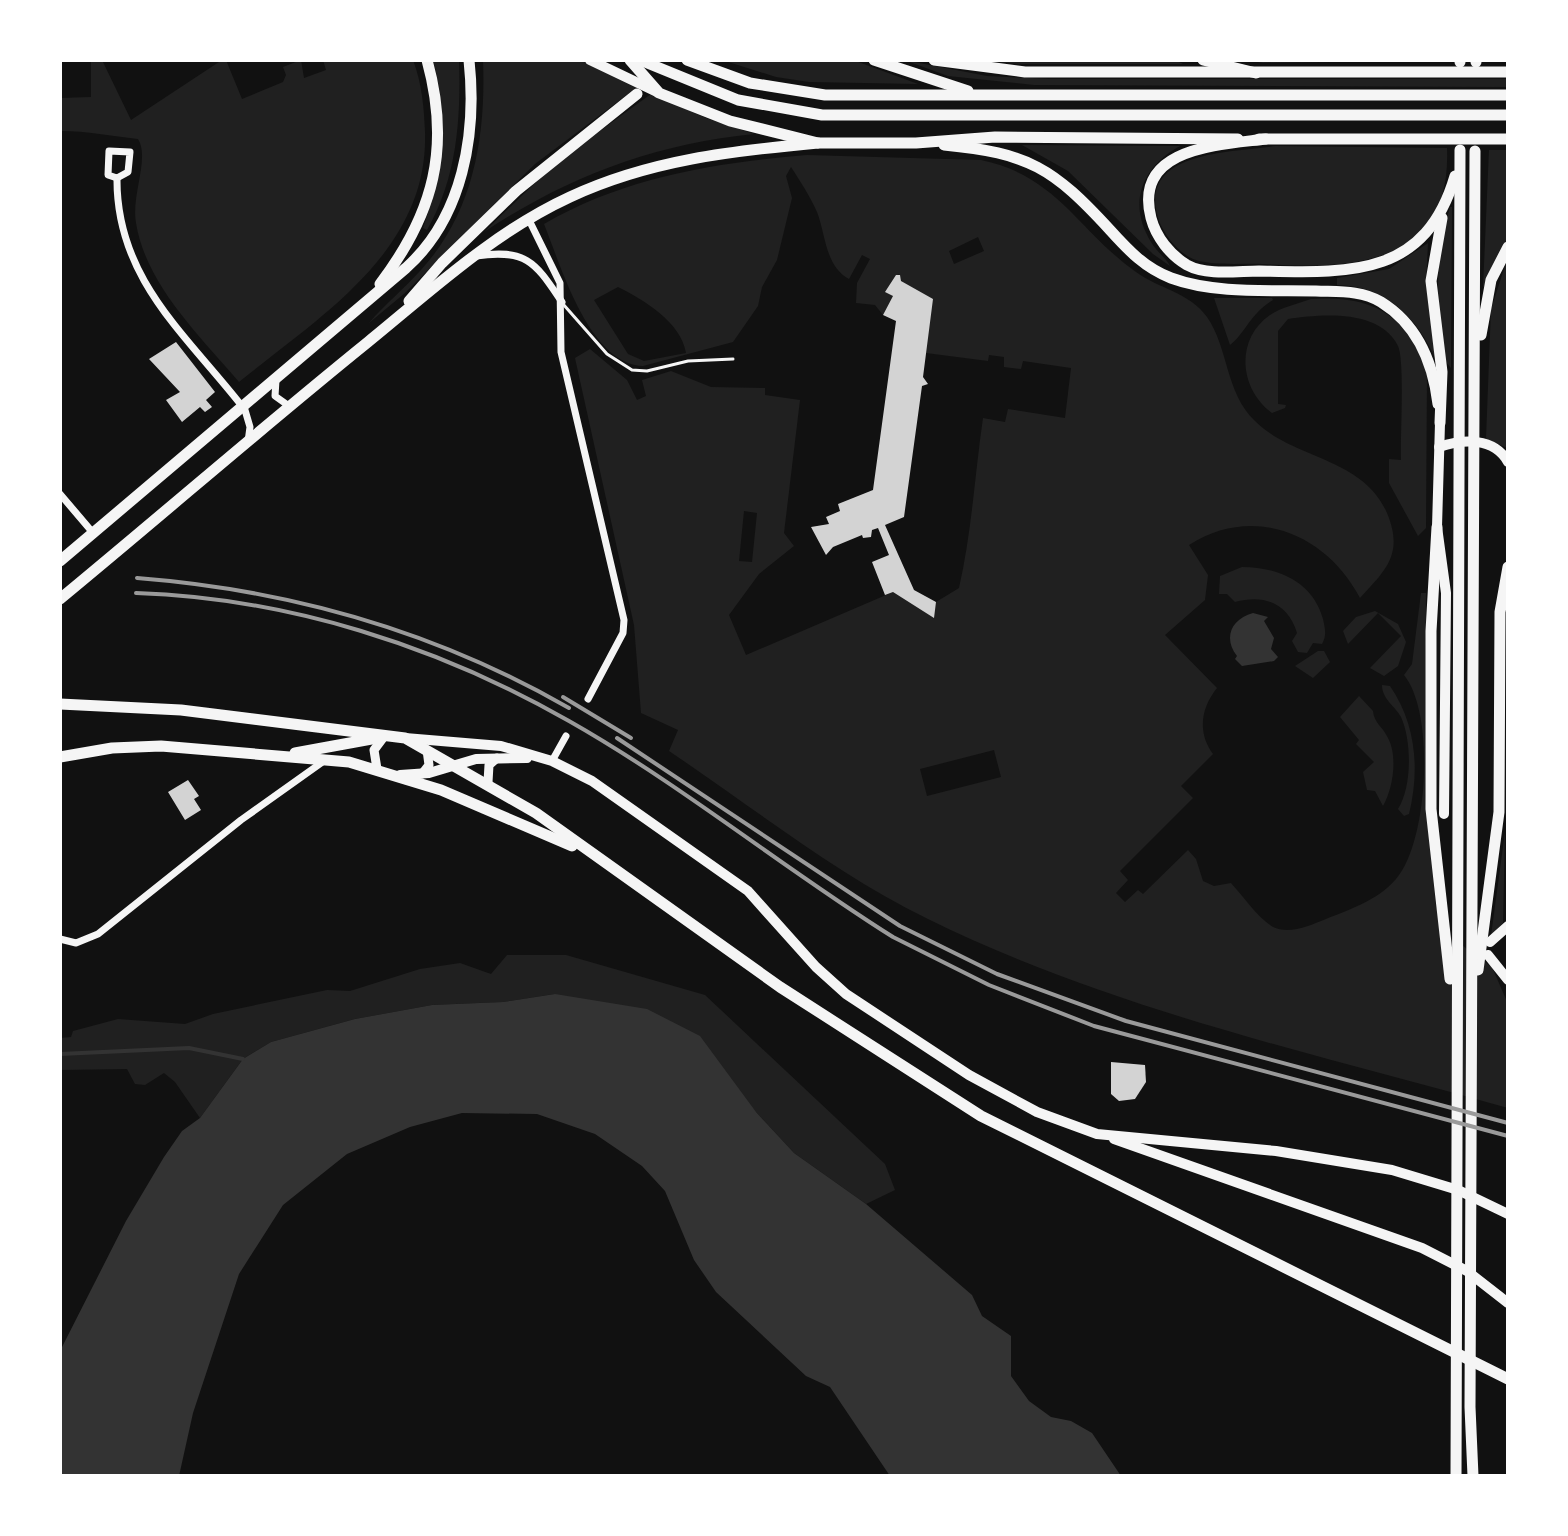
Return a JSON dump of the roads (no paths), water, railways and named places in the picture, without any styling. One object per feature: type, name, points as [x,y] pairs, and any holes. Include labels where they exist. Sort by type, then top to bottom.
[{"type":"main road","points":[[370,297],[411,237],[431,192],[439,120],[427,60]]},
{"type":"main road","points":[[60,561],[424,250],[446,216],[469,139],[469,60]]},
{"type":"main road","points":[[590,60],[659,93],[730,121],[818,143]]},
{"type":"main road","points":[[630,60],[659,93]]},
{"type":"main road","points":[[640,60],[738,100],[822,115],[1508,115]]},
{"type":"main road","points":[[687,60],[743,81],[793,92],[1508,95]]},
{"type":"main road","points":[[874,60],[984,95]]},
{"type":"main road","points":[[934,60],[1025,72],[1508,72]]},
{"type":"main road","points":[[1203,60],[1256,73]]},
{"type":"main road","points":[[394,321],[423,283],[516,191],[637,94]]},
{"type":"main road","points":[[60,599],[289,406],[473,257],[529,220],[611,180],[668,163],[717,153],[818,143],[916,143],[995,137],[1508,139]]},
{"type":"main road","points":[[1266,139],[1193,151],[1172,159],[1156,175],[1149,202],[1152,223],[1168,250],[1187,265],[1207,270],[1278,272],[1371,267],[1393,260],[1416,244],[1444,209]]},
{"type":"main road","points":[[916,143],[993,150],[1039,166],[1069,187],[1140,262],[1171,278],[1205,286],[1350,292],[1377,300],[1406,323],[1426,353],[1434,379],[1440,423]]},
{"type":"main road","points":[[1473,1476],[1470,1407],[1475,151]]},
{"type":"main road","points":[[1455,1024],[1432,830],[1431,694],[1442,372],[1431,281],[1444,209],[1460,155],[1456,1476]]},
{"type":"main road","points":[[1475,367],[1491,280],[1508,247]]},
{"type":"main road","points":[[1439,447],[1466,441],[1485,444],[1496,448],[1508,462]]},
{"type":"main road","points":[[1437,527],[1446,593],[1444,814]]},
{"type":"main road","points":[[1472,994],[1499,812],[1500,631],[1508,567]]},
{"type":"main road","points":[[60,704],[190,711],[386,736],[496,745],[547,760],[602,788],[739,884],[765,906],[826,978],[862,1005],[1007,1098],[1046,1116],[1422,1248],[1467,1271],[1508,1303]]},
{"type":"main road","points":[[283,755],[386,736]]},
{"type":"main road","points":[[405,738],[488,782],[548,821],[591,855],[868,1046],[981,1116],[1508,1379]]},
{"type":"main road","points":[[60,757],[146,746],[327,759],[400,775],[525,823],[591,855]]},
{"type":"main road","points":[[400,775],[422,774],[456,764],[500,757],[547,760]]},
{"type":"main road","points":[[1490,942],[1508,926]]},
{"type":"main road","points":[[1488,955],[1508,980]]},
{"type":"main road","points":[[1097,1134],[1276,1151],[1353,1163],[1434,1181],[1508,1214]]},
{"type":"street","points":[[117,178],[122,230],[137,272],[242,405],[250,422],[248,442]]},
{"type":"street","points":[[529,220],[560,283],[563,304],[561,352],[624,620],[623,633],[588,699]]},
{"type":"street","points":[[473,257],[509,254],[528,262],[549,279],[563,304]]},
{"type":"street","points":[[278,374],[274,393],[279,402],[289,406]]},
{"type":"street","points":[[60,494],[94,534]]},
{"type":"street","points":[[377,769],[374,750],[386,736]]},
{"type":"street","points":[[547,760],[566,736]]},
{"type":"street","points":[[422,774],[429,765],[427,750]]},
{"type":"street","points":[[488,782],[489,765],[500,757]]},
{"type":"street","points":[[60,939],[76,943],[98,934],[241,820],[327,759]]},
{"type":"lane","points":[[563,304],[607,354],[632,370],[647,371],[688,361],[733,359]]},
{"type":"waterway","points":[[60,1054],[189,1048],[243,1059]]},
{"type":"railway","points":[[137,578],[250,593],[360,619],[466,657],[569,708]]},
{"type":"railway","points":[[136,593],[193,597],[305,616],[415,649],[519,694],[569,721],[692,799],[893,937],[989,985],[1094,1026],[1508,1136]]},
{"type":"railway","points":[[563,697],[631,738]]},
{"type":"railway","points":[[617,738],[900,926],[997,974],[1126,1021],[1508,1123]]}]
